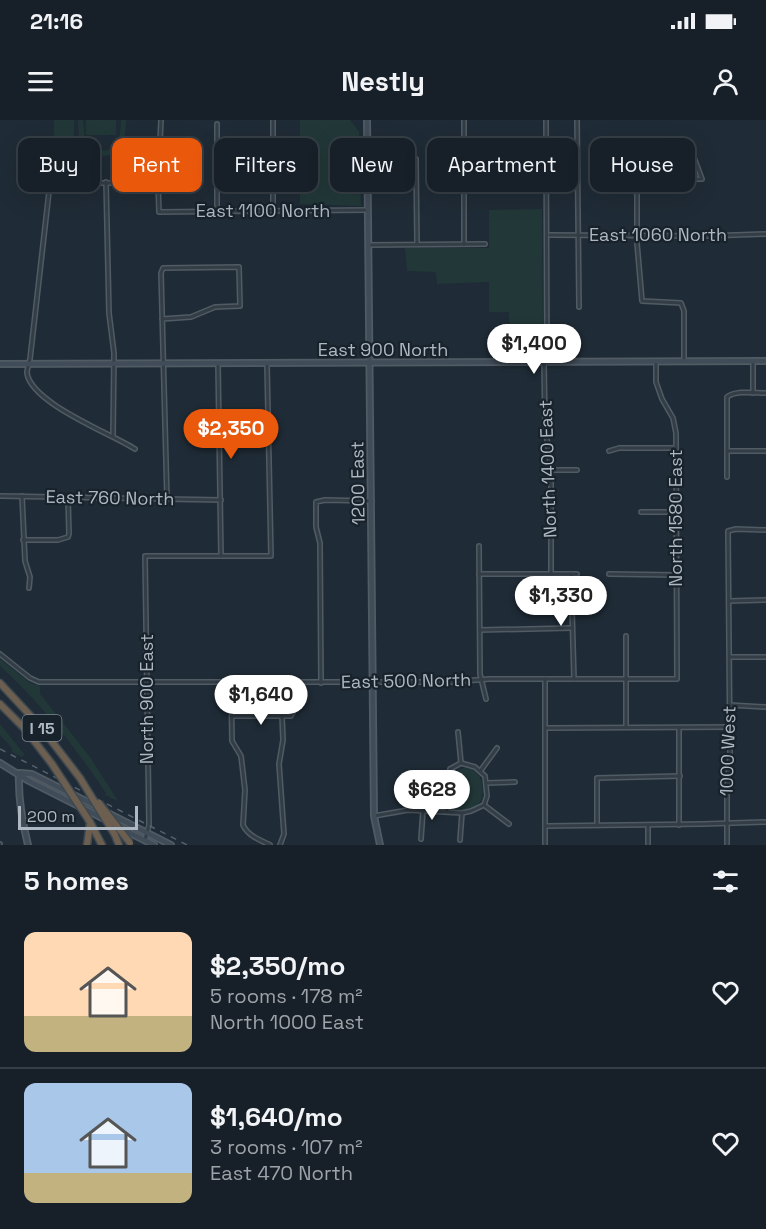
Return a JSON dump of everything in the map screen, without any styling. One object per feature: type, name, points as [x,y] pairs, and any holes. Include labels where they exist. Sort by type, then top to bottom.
[{"type":"highway","name":"I 15","points":[[0,683],[40,726],[80,778],[120,845]]},
{"type":"highway","name":"I 15","points":[[0,704],[25,729],[51,764],[90,822],[102,845]]},
{"type":"highway","points":[[89,791],[111,816],[130,844]]},
{"type":"highway","points":[[87,845],[90,822]]},
{"type":"main road","name":"1200 East","points":[[367,120],[374,816],[380,845]]},
{"type":"main road","name":"East 900 North","points":[[0,364],[766,362]]},
{"type":"main road","points":[[0,763],[20,773],[29,781],[154,845]]},
{"type":"main road","points":[[20,773],[32,774],[171,845]]},
{"type":"main road","points":[[20,773],[18,792],[28,845]]},
{"type":"street","points":[[160,138],[161,120]]},
{"type":"street","points":[[273,120],[273,211]]},
{"type":"street","points":[[464,120],[464,244]]},
{"type":"street","name":"North 1400 East","points":[[546,120],[545,424],[551,470],[551,574]]},
{"type":"street","points":[[577,120],[579,307]]},
{"type":"street","points":[[217,124],[217,211]]},
{"type":"street","points":[[416,159],[417,244]]},
{"type":"street","points":[[695,161],[702,180],[695,180]]},
{"type":"street","points":[[106,182],[109,313],[114,364],[113,436]]},
{"type":"street","points":[[112,182],[50,183],[27,371],[31,382],[40,393],[77,419],[135,449]]},
{"type":"street","name":"East 1100 North","points":[[158,192],[159,212],[368,210]]},
{"type":"street","points":[[636,192],[642,301],[681,303],[684,311],[684,362]]},
{"type":"street","name":"East 1060 North","points":[[550,234],[706,236],[766,234]]},
{"type":"street","points":[[368,245],[485,244]]},
{"type":"street","points":[[162,319],[190,317],[215,307],[240,306],[239,267],[167,266],[163,268],[162,319],[167,499]]},
{"type":"street","points":[[753,361],[753,393]]},
{"type":"street","name":"North 1580 East","points":[[656,362],[656,382],[662,399],[673,418],[676,448],[677,679]]},
{"type":"street","points":[[218,364],[221,556],[271,556],[267,365]]},
{"type":"street","points":[[727,477],[728,395],[766,393]]},
{"type":"street","points":[[609,451],[620,448],[676,448]]},
{"type":"street","points":[[727,451],[766,451]]},
{"type":"street","points":[[551,470],[577,470]]},
{"type":"street","name":"East 760 North","points":[[0,496],[221,500]]},
{"type":"street","points":[[22,496],[23,540],[25,561],[30,577],[29,588]]},
{"type":"street","points":[[23,540],[58,540],[68,537],[68,497]]},
{"type":"street","points":[[321,683],[321,543],[316,527],[316,502],[325,500],[372,501]]},
{"type":"street","points":[[641,512],[677,512]]},
{"type":"street","name":"1000 West","points":[[727,845],[730,727],[728,531],[766,530]]},
{"type":"street","points":[[479,546],[480,680],[484,685],[486,699]]},
{"type":"street","name":"North 900 East","points":[[145,840],[149,825],[145,556],[221,556]]},
{"type":"street","points":[[479,574],[578,574]]},
{"type":"street","points":[[571,574],[574,679]]},
{"type":"street","points":[[609,574],[677,575]]},
{"type":"street","points":[[729,601],[766,600]]},
{"type":"street","points":[[480,630],[572,628]]},
{"type":"street","points":[[626,636],[626,728]]},
{"type":"street","name":"East 500 North","points":[[0,654],[35,681],[321,683],[677,679]]},
{"type":"street","points":[[730,657],[766,657]]},
{"type":"street","points":[[545,679],[545,845]]},
{"type":"street","points":[[231,682],[232,741],[241,756],[245,790],[243,825],[245,830],[270,845]]},
{"type":"street","points":[[232,716],[291,716],[295,708],[295,683]]},
{"type":"street","points":[[730,705],[766,707]]},
{"type":"street","points":[[280,845],[284,834],[279,764],[283,740],[282,716]]},
{"type":"street","points":[[546,728],[730,727]]},
{"type":"street","points":[[678,728],[680,825]]},
{"type":"street","points":[[458,732],[461,763]]},
{"type":"street","points":[[481,770],[497,748]]},
{"type":"street","points":[[374,816],[408,810],[447,810],[462,813],[471,811],[484,805],[487,796],[487,783],[481,770],[461,763],[450,769],[447,781],[447,810]]},
{"type":"street","points":[[597,825],[597,777],[680,776]]},
{"type":"street","points":[[487,783],[515,782]]},
{"type":"street","points":[[484,805],[509,824]]},
{"type":"street","points":[[421,839],[423,810]]},
{"type":"street","points":[[460,840],[462,813]]},
{"type":"street","points":[[545,826],[766,822]]},
{"type":"street","points":[[648,825],[648,845]]},
{"type":"green space","points":[[54,120],[74,120],[74,138],[54,138]]},
{"type":"green space","points":[[78,120],[83,120],[85,138],[79,138]]},
{"type":"green space","points":[[86,120],[116,120],[116,135],[86,135]]},
{"type":"green space","points":[[121,120],[126,120],[124,137],[119,138]]},
{"type":"green space","points":[[300,120],[350,120],[359,132],[359,138],[330,138],[330,192],[361,192],[361,206],[300,204],[300,192],[318,192],[318,138],[300,138]]},
{"type":"green space","points":[[112,148],[112,154],[100,155],[100,151]]},
{"type":"green space","points":[[542,209],[543,359],[514,359],[510,357],[509,312],[489,312],[489,282],[437,284],[436,272],[407,271],[405,248],[489,248],[489,210]]},
{"type":"green space","points":[[0,659],[30,683],[40,686],[40,694],[90,757],[118,801],[105,795],[106,793],[57,726],[0,666]]},
{"type":"green space","points":[[0,724],[25,755],[22,757],[12,752],[12,748],[0,735]]},
{"type":"green space","points":[[465,768],[473,770],[480,777],[483,793],[474,807],[452,810],[449,806],[449,782],[458,770]]},
{"type":"railway","points":[[0,749],[187,845]]}]
